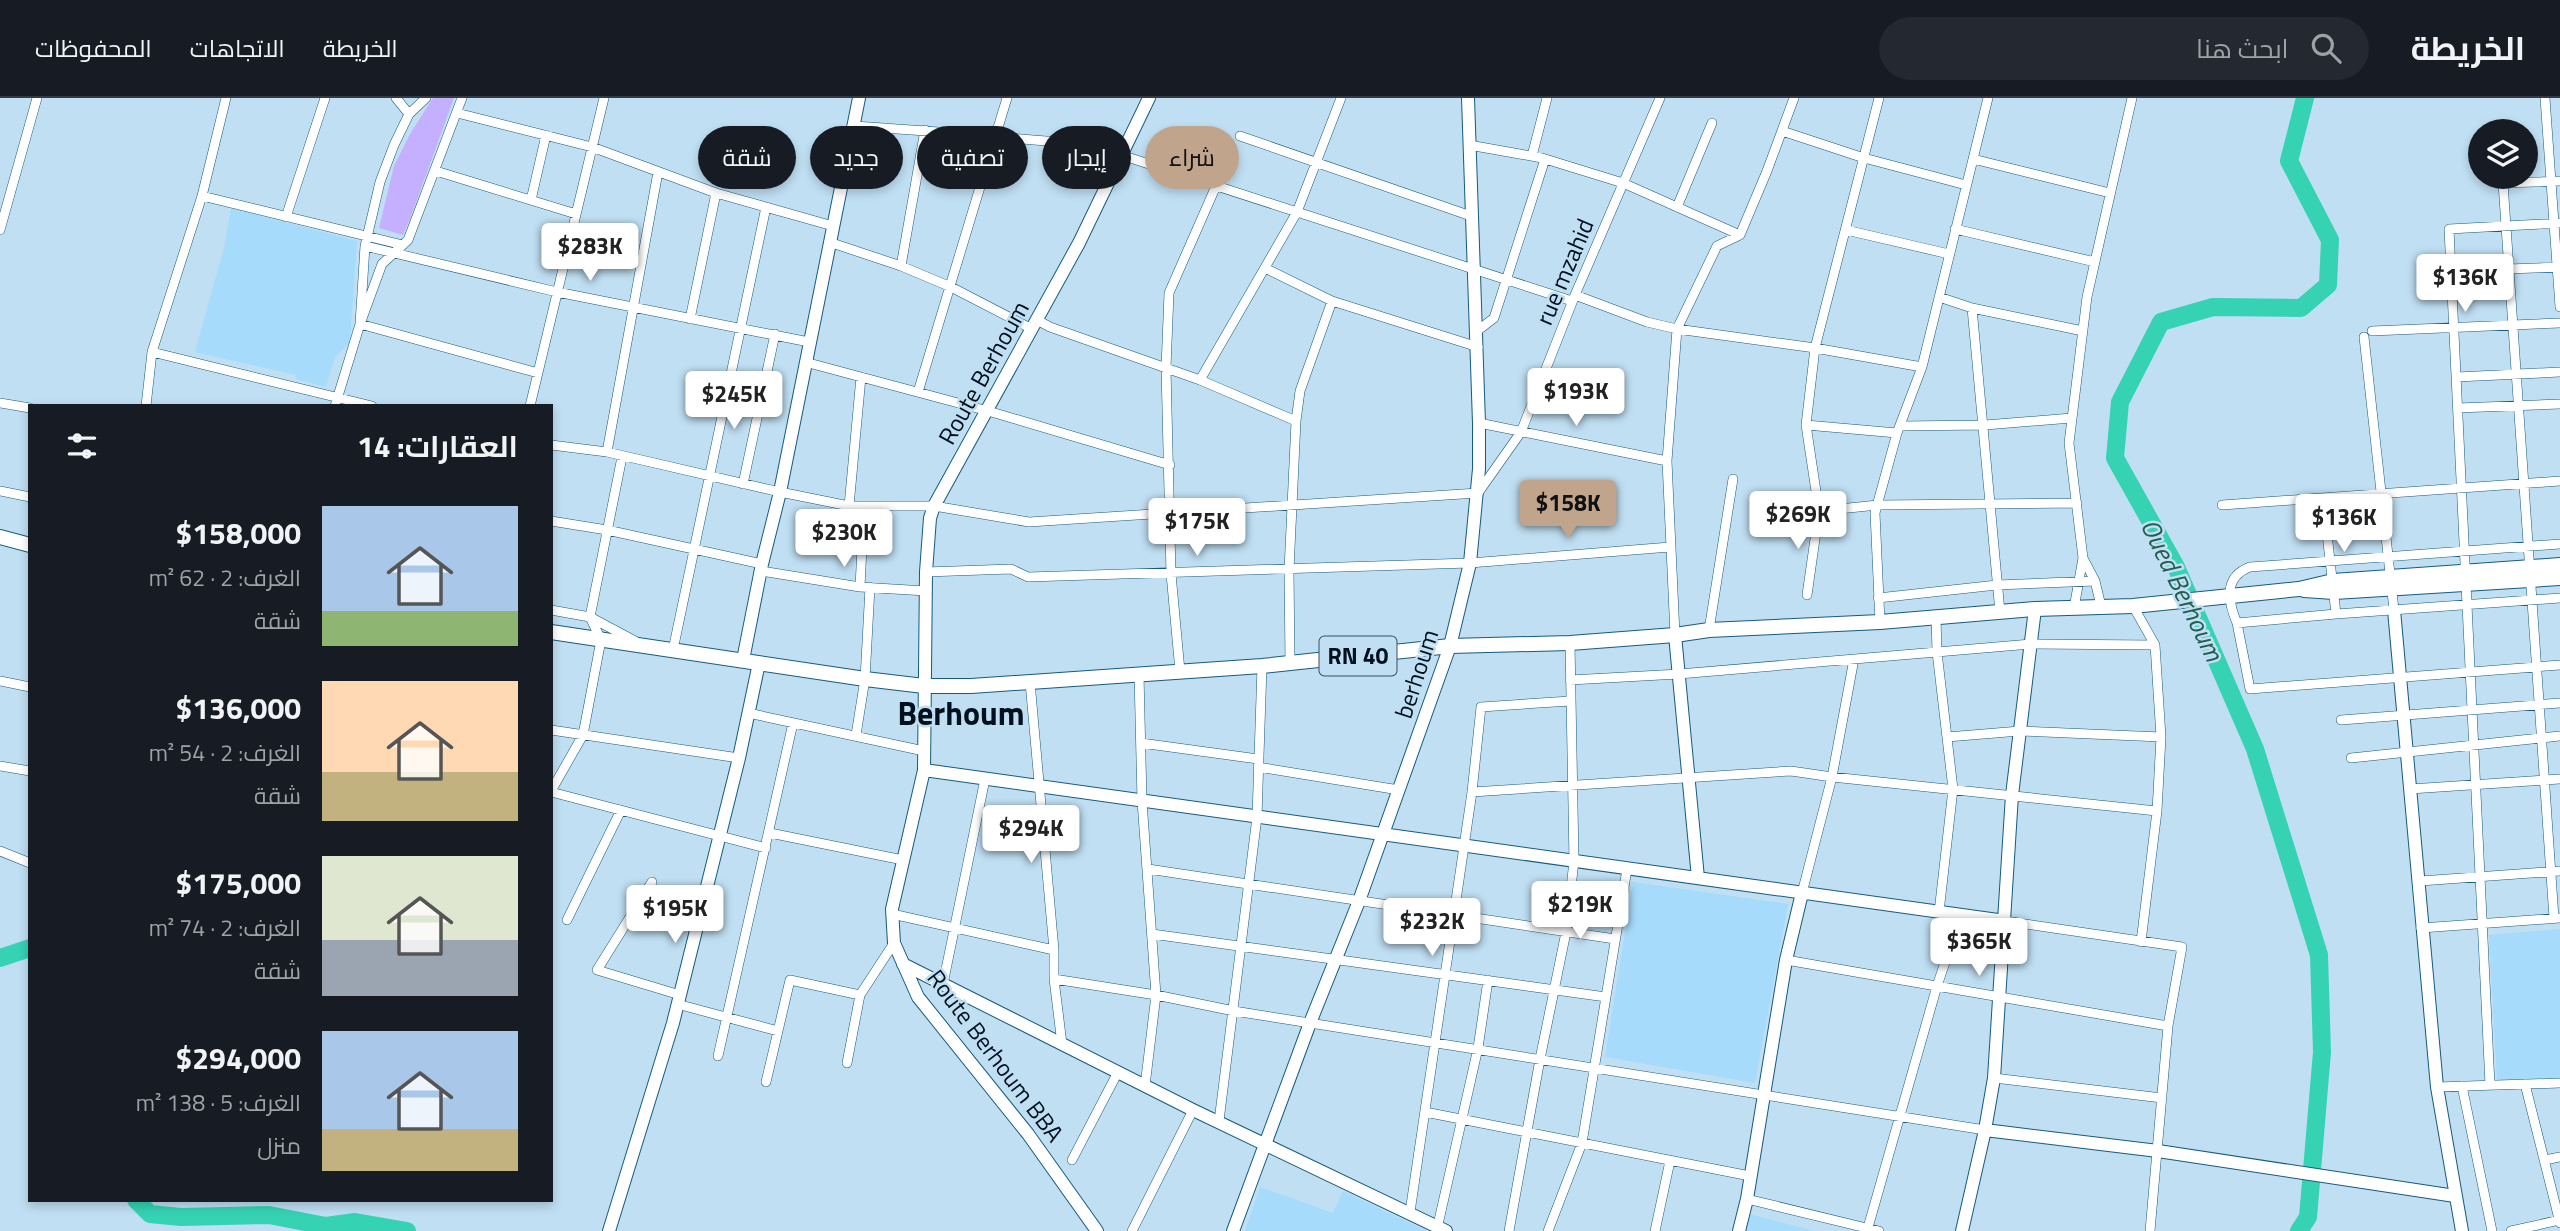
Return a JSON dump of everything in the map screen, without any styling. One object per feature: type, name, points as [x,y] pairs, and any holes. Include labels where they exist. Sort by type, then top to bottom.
[{"type":"main road","points":[[0,537],[28,544]]},
{"type":"main road","name":"RN 40","points":[[553,632],[924,686],[1030,682],[1262,666],[1450,646],[1570,643],[1709,630],[2133,606],[2299,589],[2529,573],[2560,565]]},
{"type":"main road","name":"RN 40","points":[[2529,573],[2560,578]]},
{"type":"street","points":[[0,230],[37,98]]},
{"type":"street","points":[[146,404],[152,352],[202,196],[226,98]]},
{"type":"street","points":[[286,217],[326,98]]},
{"type":"street","points":[[396,98],[410,114]]},
{"type":"street","points":[[360,324],[366,242],[380,182],[394,145],[410,114],[426,98]]},
{"type":"street","points":[[336,402],[382,264],[408,240],[462,98]]},
{"type":"street","points":[[530,404],[604,98]]},
{"type":"street","points":[[852,126],[859,98]]},
{"type":"street","points":[[1000,126],[1007,98]]},
{"type":"street","name":"Route Berhoum","points":[[1131,135],[1149,98]]},
{"type":"street","points":[[1200,380],[1297,212],[1341,98]]},
{"type":"street","name":"berhoum","points":[[1233,1231],[1399,790],[1450,646],[1470,563],[1478,493],[1479,423],[1476,270],[1471,216],[1468,98]]},
{"type":"street","points":[[1532,156],[1547,98]]},
{"type":"street","name":"rue mzahid","points":[[1478,493],[1521,432],[1573,298],[1660,98]]},
{"type":"street","points":[[1698,878],[1675,635],[1670,547],[1667,461],[1677,329],[1717,246],[1741,235],[1794,98]]},
{"type":"street","points":[[1807,595],[1819,511],[1806,425],[1815,348],[1879,98]]},
{"type":"street","points":[[1880,622],[1875,513],[1898,429],[1922,367],[1988,98]]},
{"type":"street","points":[[2074,608],[2083,558],[2069,443],[2095,262],[2132,98]]},
{"type":"street","points":[[2545,98],[2556,181],[2560,307]]},
{"type":"street","points":[[457,113],[592,147],[716,193],[832,226]]},
{"type":"street","points":[[1677,207],[1712,123]]},
{"type":"street","points":[[1782,131],[1864,158],[1966,185]]},
{"type":"street","points":[[531,200],[546,135]]},
{"type":"street","points":[[1240,136],[1471,216]]},
{"type":"street","points":[[1469,145],[1545,159],[1623,183],[1741,235]]},
{"type":"street","points":[[1477,331],[1494,318],[1545,159]]},
{"type":"street","points":[[1973,159],[2110,193]]},
{"type":"street","points":[[436,171],[576,214]]},
{"type":"street","points":[[607,452],[658,172]]},
{"type":"street","points":[[901,266],[917,175]]},
{"type":"street","points":[[2421,928],[2557,918],[2538,705],[2503,183],[2556,181]]},
{"type":"street","points":[[743,660],[761,568],[780,492],[839,189]]},
{"type":"street","points":[[918,392],[981,189]]},
{"type":"street","name":"Route Berhoum","points":[[924,686],[926,572],[930,518],[934,506],[1079,243],[1105,189]]},
{"type":"street","points":[[1180,671],[1171,574],[1169,513],[1166,368],[1169,293],[1215,189]]},
{"type":"street","points":[[1225,189],[1506,280],[1647,322],[1922,367]]},
{"type":"street","points":[[690,319],[716,193]]},
{"type":"street","points":[[202,196],[557,292],[809,342]]},
{"type":"street","points":[[673,650],[766,207]]},
{"type":"street","points":[[2490,1085],[2449,229],[2557,224]]},
{"type":"street","points":[[1955,229],[2095,262]]},
{"type":"street","points":[[1846,230],[1949,254]]},
{"type":"street","points":[[829,242],[901,266],[1034,325],[1050,327],[1200,380],[1296,421]]},
{"type":"street","points":[[2508,270],[2559,267]]},
{"type":"street","points":[[1265,268],[1332,301],[1478,348]]},
{"type":"street","points":[[1939,297],[1972,308],[2083,331]]},
{"type":"street","points":[[1290,663],[1289,570],[1296,421],[1300,391],[1332,301]]},
{"type":"street","points":[[1972,308],[2000,612]]},
{"type":"street","points":[[2372,331],[2560,323]]},
{"type":"street","points":[[360,324],[538,373]]},
{"type":"street","points":[[743,484],[775,334]]},
{"type":"street","points":[[2364,337],[2401,676],[2402,715],[2420,881],[2421,928],[2437,1087],[2462,1231]]},
{"type":"street","points":[[152,352],[336,402],[354,404]]},
{"type":"street","points":[[806,362],[988,411],[1170,465]]},
{"type":"street","points":[[2457,377],[2560,372]]},
{"type":"street","points":[[849,506],[861,377]]},
{"type":"street","points":[[0,403],[28,408]]},
{"type":"street","points":[[2458,408],[2560,404]]},
{"type":"street","points":[[1806,425],[1898,429],[2072,418]]},
{"type":"street","points":[[1479,423],[1667,461]]},
{"type":"street","points":[[553,445],[607,452],[849,506],[934,506],[1029,522],[1478,493]]},
{"type":"street","points":[[553,788],[583,735],[601,640],[590,617],[622,457]]},
{"type":"street","points":[[1709,630],[1733,480]]},
{"type":"street","points":[[2222,505],[2560,481]]},
{"type":"street","points":[[0,491],[28,497]]},
{"type":"street","points":[[2323,498],[2336,614]]},
{"type":"street","points":[[1819,511],[1878,505],[2077,503]]},
{"type":"street","points":[[860,587],[864,507]]},
{"type":"street","points":[[553,521],[607,530],[761,568],[860,587],[926,591]]},
{"type":"street","points":[[2560,544],[2249,567],[2234,579],[2229,597],[2250,688],[2560,665]]},
{"type":"street","points":[[926,572],[1011,569],[1028,577],[1171,574],[1470,563],[1670,547]]},
{"type":"street","points":[[2083,558],[2095,581],[2101,606]]},
{"type":"street","points":[[1878,598],[1997,586],[2095,581]]},
{"type":"street","points":[[856,736],[865,679],[870,587]]},
{"type":"street","points":[[2237,623],[2560,598]]},
{"type":"street","points":[[2133,606],[2155,645],[2161,737],[2157,811],[2141,942]]},
{"type":"street","points":[[553,610],[590,617],[649,648]]},
{"type":"street","points":[[1962,1231],[1994,1078],[2012,795],[2035,610]]},
{"type":"street","points":[[1936,617],[1937,652],[1953,789],[1939,912]]},
{"type":"street","points":[[1509,1231],[1566,932],[1574,861],[1570,643]]},
{"type":"street","points":[[1570,680],[1679,674],[2031,644],[2155,645]]},
{"type":"street","points":[[1739,1231],[1786,960],[1832,777],[1854,659]]},
{"type":"street","points":[[609,1231],[679,999],[739,758],[759,663]]},
{"type":"street","points":[[1219,1121],[1257,817],[1262,666]]},
{"type":"street","points":[[1139,674],[1142,801],[1156,995],[1145,1086]]},
{"type":"street","points":[[0,681],[28,687]]},
{"type":"street","points":[[1030,682],[1054,950],[1054,979],[1062,1044]]},
{"type":"street","name":"Route Berhoum BBA","points":[[924,686],[924,770],[892,914],[894,943],[918,997],[1028,1134],[1097,1231]]},
{"type":"street","points":[[1410,1212],[1472,792],[1481,707],[1570,701]]},
{"type":"street","points":[[2341,720],[2560,703]]},
{"type":"street","points":[[748,713],[924,751]]},
{"type":"street","points":[[718,1056],[793,723]]},
{"type":"street","points":[[553,730],[739,758]]},
{"type":"street","points":[[1947,737],[2020,731],[2161,737]]},
{"type":"street","points":[[2351,758],[2560,736]]},
{"type":"street","points":[[1141,743],[1399,790]]},
{"type":"street","points":[[0,766],[28,771]]},
{"type":"street","points":[[924,770],[2182,947],[2168,1026],[2150,1231]]},
{"type":"street","points":[[1472,792],[1791,771],[2157,811]]},
{"type":"street","points":[[943,984],[985,779]]},
{"type":"street","points":[[2410,789],[2560,779]]},
{"type":"street","points":[[553,792],[766,848]]},
{"type":"street","points":[[567,920],[621,810]]},
{"type":"street","points":[[770,833],[903,860]]},
{"type":"street","points":[[0,851],[28,862]]},
{"type":"street","points":[[1148,869],[1615,939]]},
{"type":"street","points":[[1548,1231],[1582,1143],[1627,869]]},
{"type":"street","points":[[2420,881],[2555,872]]},
{"type":"street","points":[[652,882],[597,970],[727,1017],[778,1031]]},
{"type":"street","points":[[892,914],[1054,950]]},
{"type":"street","points":[[1867,1230],[1937,986],[1961,915]]},
{"type":"street","points":[[1153,934],[1606,997]]},
{"type":"street","points":[[847,1063],[860,995],[894,943]]},
{"type":"street","points":[[1786,960],[2168,1026]]},
{"type":"street","points":[[903,964],[1193,1110],[1410,1212],[1440,1230],[1461,1119],[1478,1048],[1488,980]]},
{"type":"street","points":[[1054,979],[1156,995],[1234,1011],[1899,1117],[2158,1151],[2455,1196]]},
{"type":"street","points":[[766,1082],[790,980],[860,995]]},
{"type":"street","points":[[1072,1160],[1118,1072]]},
{"type":"street","points":[[1994,1078],[2162,1098]]},
{"type":"street","points":[[2437,1087],[2560,1083]]},
{"type":"street","points":[[2511,1231],[2560,1221],[2525,1084]]},
{"type":"street","points":[[2462,1086],[2492,1231]]},
{"type":"street","points":[[1132,1231],[1193,1110]]},
{"type":"street","points":[[1425,1112],[1750,1176]]},
{"type":"street","points":[[2545,1160],[2560,1157]]},
{"type":"street","points":[[1655,1231],[1670,1161]]},
{"type":"street","points":[[1746,1199],[1878,1231]]},
{"type":"shaded area","points":[[433,98],[454,98],[410,219],[403,235],[379,228],[394,166]]},
{"type":"shaded area","points":[[231,208],[357,241],[350,342],[335,357],[326,387],[296,379],[296,375],[195,352],[224,248]]},
{"type":"shaded area","points":[[1633,882],[1788,904],[1755,1083],[1605,1057]]},
{"type":"shaded area","points":[[2560,929],[2560,1078],[2497,1080],[2489,935]]},
{"type":"shaded area","points":[[1260,1187],[1333,1213],[1343,1191],[1427,1231],[1245,1231]]},
{"type":"shaded area","points":[[1749,1214],[1815,1231],[1746,1231]]},
{"type":"waterway","name":"Oued Berhoum","points":[[2299,1231],[2308,1217],[2322,1052],[2319,955],[2255,749],[2176,567],[2115,458],[2120,402],[2161,322],[2213,307],[2301,308],[2328,285],[2330,240],[2289,161],[2305,98]]},
{"type":"waterway","points":[[0,958],[28,949]]},
{"type":"waterway","points":[[138,1202],[150,1214],[181,1217],[269,1215],[326,1226],[355,1222],[407,1231]]},
{"type":"district","name":"Berhoum","points":[[961,714]]}]
